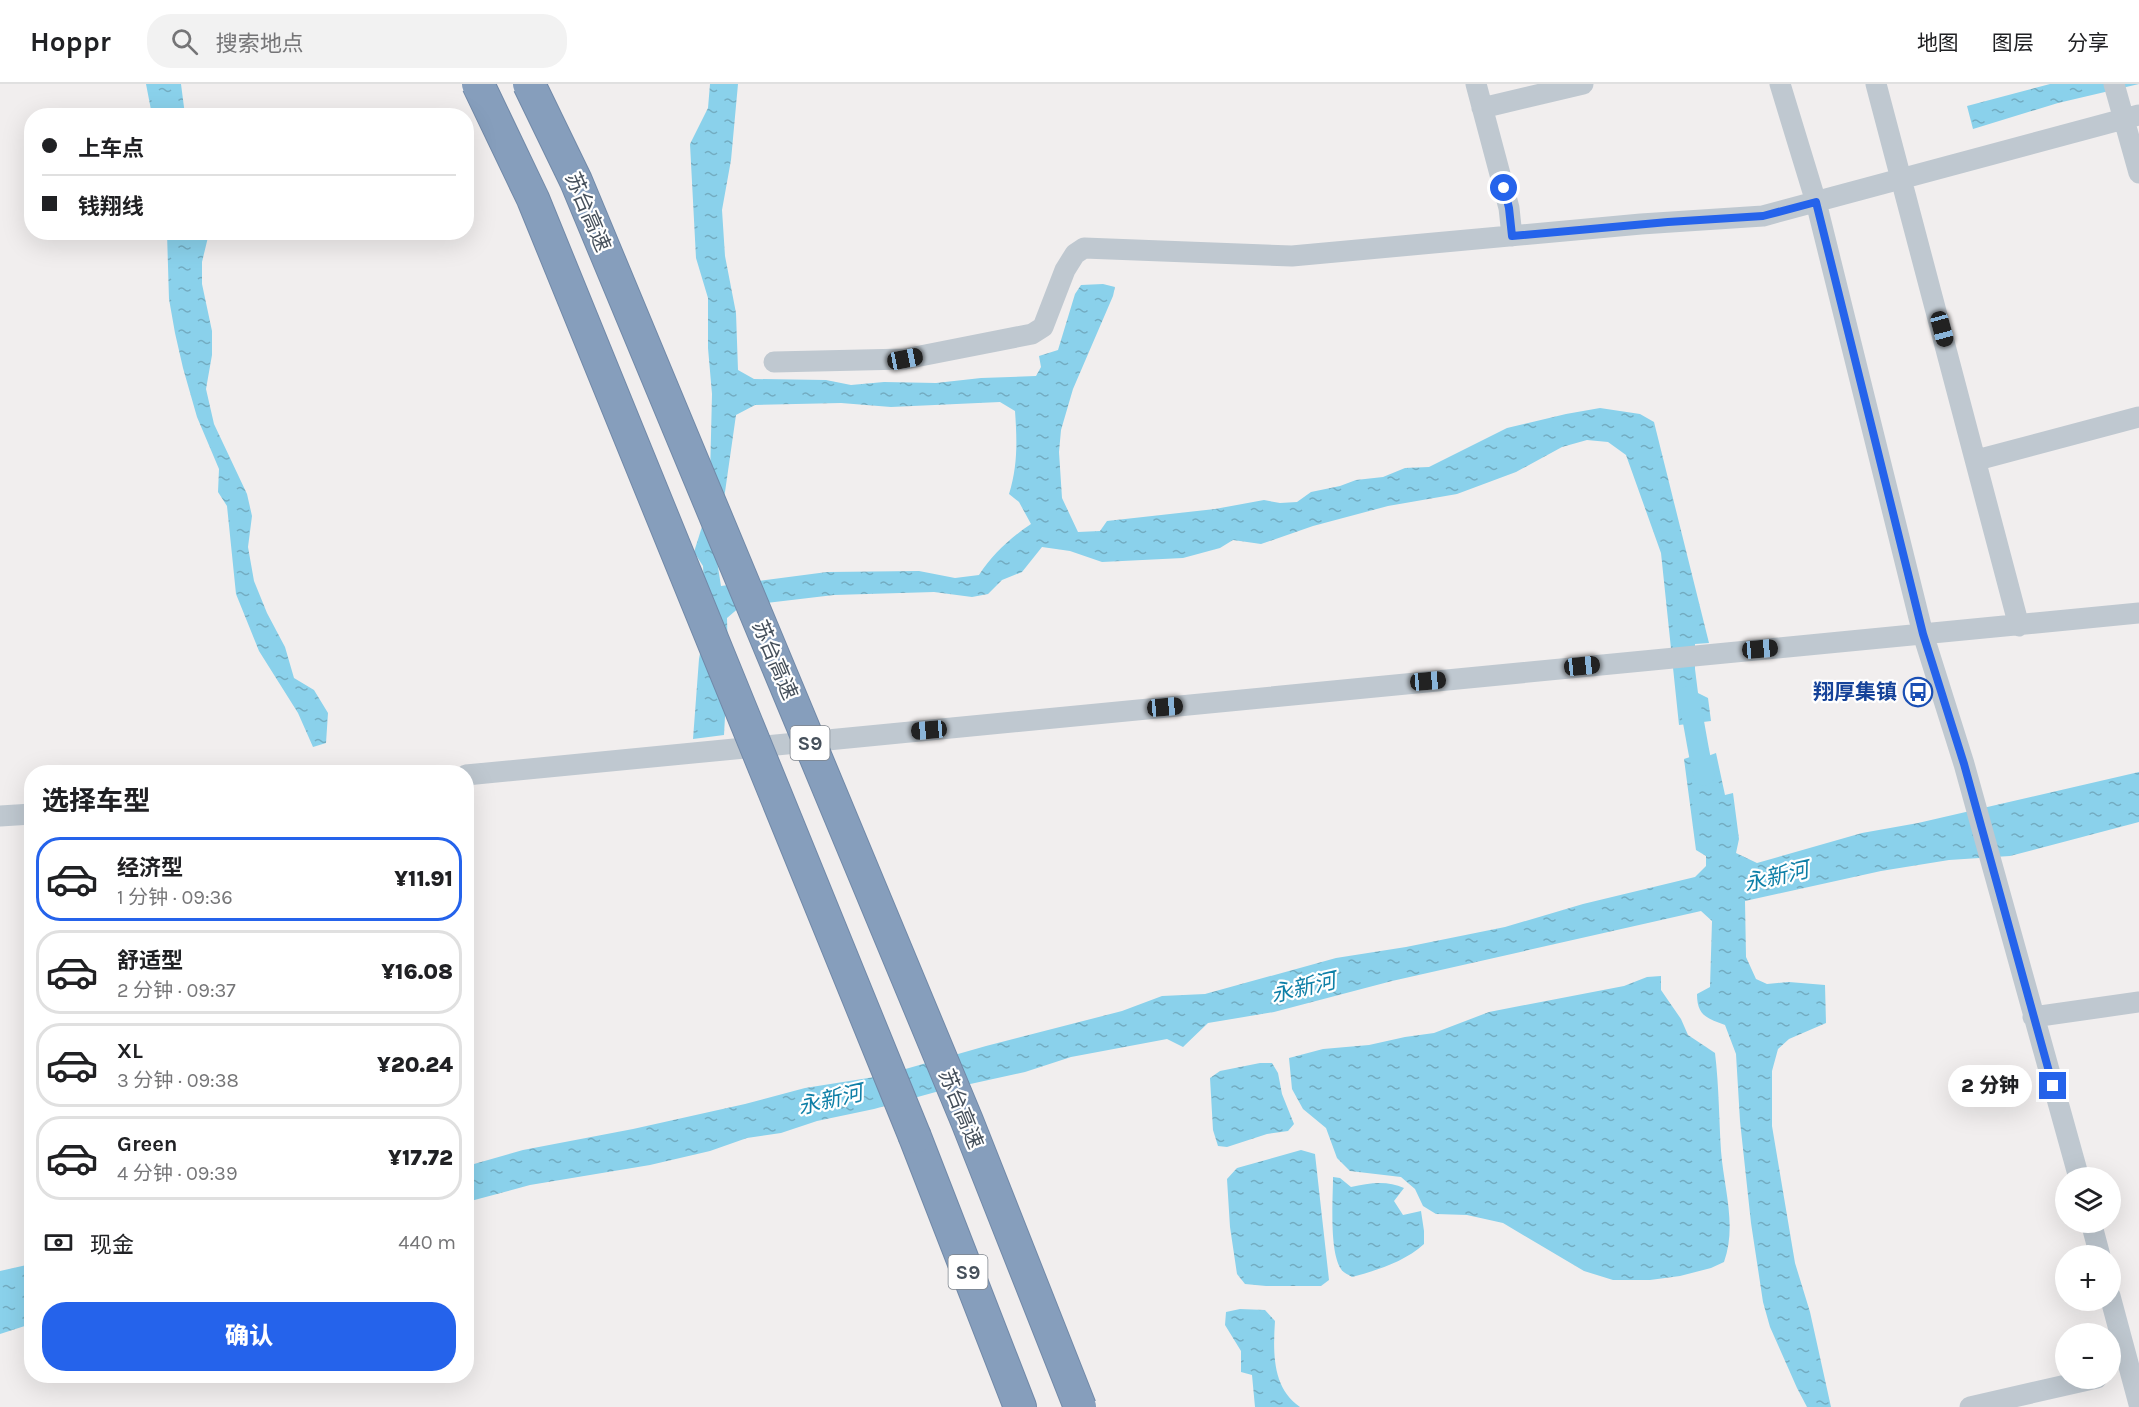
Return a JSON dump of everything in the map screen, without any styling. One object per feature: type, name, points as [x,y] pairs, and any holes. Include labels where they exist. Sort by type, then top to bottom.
[{"type":"highway","name":"S9","points":[[478,84],[538,210],[915,1137],[1020,1407]]},
{"type":"highway","name":"苏台高速","points":[[529,84],[576,181],[966,1120],[1080,1407]]},
{"type":"street","points":[[1476,84],[1509,208],[1512,236]]},
{"type":"street","points":[[1482,108],[1583,84]]},
{"type":"street","points":[[1780,84],[1816,202],[1923,634],[1964,764],[2076,1167]]},
{"type":"street","points":[[1876,84],[2019,626]]},
{"type":"street","points":[[2116,91],[2132,117],[2139,173]]},
{"type":"street","points":[[774,362],[905,359],[1032,334],[1043,327],[1065,270],[1075,254],[1084,248],[1292,256],[1763,216],[2132,117]]},
{"type":"street","points":[[1977,460],[2139,417]]},
{"type":"street","points":[[474,774],[2139,613]]},
{"type":"street","points":[[0,816],[24,814]]},
{"type":"street","points":[[2033,1017],[2139,1002]]},
{"type":"street","points":[[2121,1376],[2139,1404]]},
{"type":"street","points":[[1970,1407],[2055,1388]]},
{"type":"water","points":[[146,84],[181,84],[184,108],[151,108]]},
{"type":"water","points":[[710,84],[738,84],[731,160],[722,210],[725,256],[736,313],[738,370],[754,379],[826,380],[851,385],[884,382],[936,383],[981,378],[1036,376],[1041,367],[1039,356],[1058,350],[1075,294],[1081,285],[1103,284],[1115,287],[1073,389],[1061,430],[1059,452],[1062,498],[1078,532],[1100,531],[1107,521],[1215,509],[1264,500],[1280,503],[1297,502],[1311,492],[1356,480],[1383,477],[1405,468],[1429,467],[1507,428],[1566,414],[1600,408],[1640,414],[1654,422],[1709,643],[1695,644],[1695,669],[1698,693],[1708,698],[1711,721],[1679,725],[1661,553],[1626,455],[1608,442],[1587,440],[1562,447],[1516,472],[1457,494],[1388,506],[1313,526],[1261,544],[1233,540],[1220,548],[1183,558],[1102,562],[1070,551],[1042,547],[1022,572],[1002,580],[988,594],[972,597],[934,592],[834,595],[741,606],[727,618],[728,661],[724,735],[693,739],[699,659],[706,621],[703,566],[694,552],[706,514],[710,477],[712,394],[708,348],[708,298],[696,258],[690,144],[708,108]],"holes":[[[1000,402],[1015,411],[1015,463],[1009,494],[1019,502],[1031,524],[1002,547],[979,575],[955,578],[919,571],[827,572],[721,586],[717,561],[716,527],[725,492],[736,415],[755,405],[841,403],[891,407]]]},
{"type":"water","points":[[2050,84],[2139,84],[2058,103],[1973,129],[1967,106]]},
{"type":"water","points":[[167,240],[207,240],[202,262],[202,284],[212,331],[212,355],[206,389],[214,424],[247,494],[252,516],[248,547],[254,581],[267,613],[285,647],[294,678],[314,690],[328,713],[326,743],[313,747],[298,713],[259,651],[236,594],[227,506],[218,492],[219,469],[197,417],[183,368],[169,299]]},
{"type":"water","name":"永新河","points":[[1697,748],[1705,748],[1708,756],[1716,753],[1725,795],[1733,793],[1739,839],[1736,853],[1757,863],[1862,833],[1918,823],[2139,772],[2139,822],[2010,856],[1949,860],[1881,871],[1745,901],[1746,957],[1756,979],[1767,984],[1789,982],[1825,985],[1826,1023],[1789,1039],[1778,1049],[1772,1071],[1772,1126],[1795,1263],[1810,1312],[1831,1407],[1807,1407],[1770,1327],[1763,1302],[1751,1223],[1740,1121],[1736,1054],[1725,1025],[1704,1015],[1697,1001],[1697,994],[1710,987],[1712,921],[1701,911],[1392,981],[1274,1012],[1208,1023],[1183,1047],[1167,1039],[1071,1057],[1025,1072],[817,1121],[781,1133],[747,1138],[710,1151],[650,1165],[530,1185],[474,1200],[474,1164],[523,1150],[633,1129],[805,1088],[881,1076],[1122,1011],[1162,996],[1205,994],[1336,958],[1406,947],[1505,927],[1583,904],[1695,877],[1706,866],[1706,856],[1696,850],[1684,759],[1696,755]]},
{"type":"water","points":[[1661,976],[1661,990],[1681,1019],[1688,1035],[1715,1053],[1721,1151],[1730,1221],[1728,1248],[1724,1262],[1711,1268],[1680,1276],[1650,1280],[1613,1280],[1584,1271],[1503,1223],[1467,1215],[1436,1214],[1423,1206],[1415,1189],[1401,1177],[1350,1171],[1337,1158],[1326,1128],[1303,1109],[1292,1089],[1289,1058],[1323,1049],[1369,1045],[1434,1033],[1489,1012],[1624,986],[1647,977]]},
{"type":"water","points":[[1260,1063],[1272,1063],[1278,1073],[1282,1094],[1294,1124],[1288,1131],[1267,1134],[1227,1147],[1218,1146],[1213,1130],[1210,1078],[1220,1071]]},
{"type":"water","points":[[1301,1150],[1315,1154],[1329,1280],[1321,1286],[1245,1284],[1237,1274],[1230,1227],[1227,1179],[1237,1168]]},
{"type":"water","points":[[1333,1177],[1340,1178],[1351,1187],[1385,1183],[1404,1188],[1394,1201],[1403,1215],[1421,1211],[1424,1244],[1408,1256],[1381,1268],[1352,1277],[1344,1272],[1337,1261],[1333,1238]]},
{"type":"water","points":[[24,1266],[24,1326],[0,1334],[0,1271]]},
{"type":"water","points":[[1240,1309],[1265,1310],[1275,1321],[1274,1345],[1279,1380],[1291,1399],[1300,1407],[1255,1407],[1252,1375],[1241,1372],[1241,1351],[1225,1325],[1226,1312]]},
{"type":"waterway","points":[[1688,697],[1704,775]]},
{"type":"place","name":"翔厚集镇","points":[[1918,692]]},
{"type":"route","points":[[1504,188],[1512,236],[1763,216],[1816,202],[1923,634],[1964,764],[2053,1086]]}]
